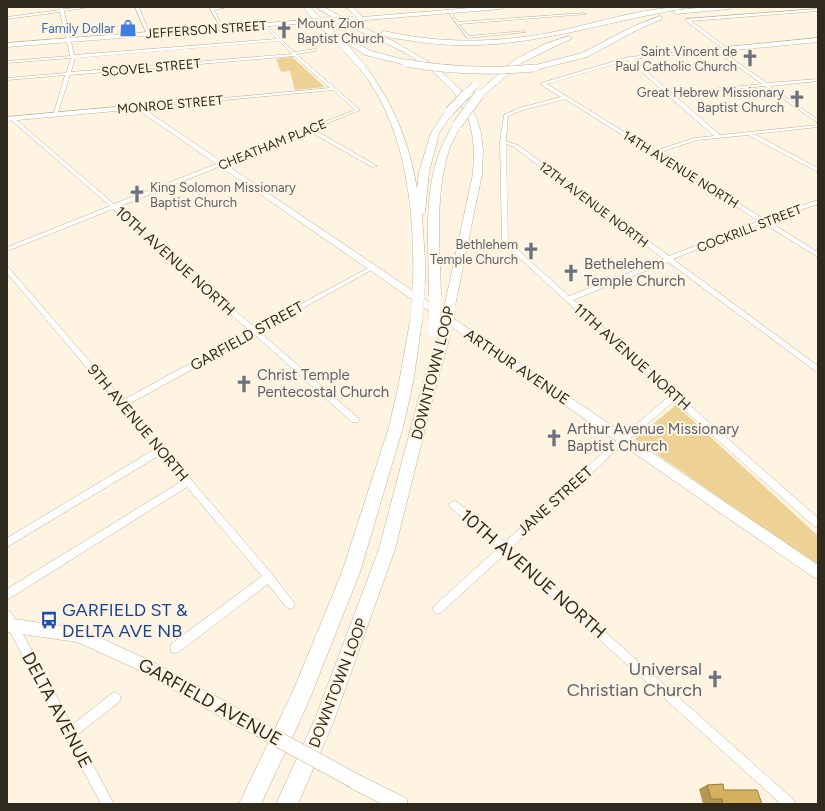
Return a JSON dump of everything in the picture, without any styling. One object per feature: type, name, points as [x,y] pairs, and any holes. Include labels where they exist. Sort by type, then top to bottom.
[{"type":"highway","name":"DOWNTOWN LOOP","points":[[250,804],[300,696],[351,572],[396,427],[406,383],[416,322],[419,284],[419,237],[409,176],[402,145],[393,120],[378,89],[363,68],[326,26],[306,7]]},
{"type":"highway","name":"DOWNTOWN LOOP","points":[[287,804],[323,723],[387,549],[426,398],[439,333],[450,308],[478,170],[479,146],[474,119],[469,107],[451,84],[425,62],[397,45],[342,20],[319,7]]},
{"type":"highway","points":[[342,20],[395,36],[456,43],[515,41],[636,15],[686,9],[730,7]]},
{"type":"highway","points":[[326,26],[352,44],[368,52],[406,63],[445,69],[494,71],[535,68],[583,56],[599,49],[640,24],[686,9]]},
{"type":"highway","points":[[439,333],[435,295],[435,202],[439,172],[447,146],[457,125],[479,95],[517,62],[548,46],[583,32],[630,20],[686,9]]},
{"type":"highway","points":[[419,237],[424,172],[435,133],[449,112],[474,85],[497,67],[520,54],[585,27]]},
{"type":"street","points":[[7,18],[61,9],[88,7]]},
{"type":"street","points":[[137,7],[149,34]]},
{"type":"street","points":[[223,28],[212,8],[226,7]]},
{"type":"street","points":[[349,7],[361,18]]},
{"type":"street","name":"JEFFERSON STREET","points":[[7,44],[501,7]]},
{"type":"street","points":[[726,49],[687,20],[818,8]]},
{"type":"street","points":[[55,115],[73,59],[61,9]]},
{"type":"street","points":[[448,11],[467,37],[524,32]]},
{"type":"street","points":[[457,23],[584,14]]},
{"type":"street","points":[[265,25],[334,89]]},
{"type":"street","points":[[7,62],[280,40]]},
{"type":"street","points":[[629,58],[818,40]]},
{"type":"street","name":"SCOVEL STREET","points":[[7,79],[295,54],[315,50]]},
{"type":"street","points":[[717,50],[818,122]]},
{"type":"street","points":[[629,58],[718,136]]},
{"type":"street","name":"14TH AVENUE NORTH","points":[[629,58],[543,84],[818,255]]},
{"type":"street","points":[[670,94],[818,80]]},
{"type":"street","name":"MONROE STREET","points":[[10,119],[334,89]]},
{"type":"street","name":"CHEATHAM PLACE","points":[[7,249],[358,110],[334,89]]},
{"type":"street","points":[[503,142],[506,115],[521,109],[565,98]]},
{"type":"street","name":"ARTHUR AVENUE","points":[[138,107],[818,573]]},
{"type":"street","name":"10TH AVENUE NORTH","points":[[10,119],[114,207],[181,269],[255,331],[355,420]]},
{"type":"street","points":[[654,153],[696,139],[818,126]]},
{"type":"street","points":[[309,129],[374,166]]},
{"type":"street","points":[[750,134],[818,170]]},
{"type":"street","name":"11TH AVENUE NORTH","points":[[503,142],[504,235],[505,242],[509,247],[569,299],[674,396],[818,524]]},
{"type":"street","name":"12TH AVENUE NORTH","points":[[503,142],[516,146],[818,370]]},
{"type":"street","name":"COCKRILL STREET","points":[[569,299],[763,221],[818,202]]},
{"type":"street","name":"GARFIELD STREET","points":[[122,404],[372,268]]},
{"type":"street","name":"9TH AVENUE NORTH","points":[[7,269],[269,577],[290,604]]},
{"type":"street","name":"JANE STREET","points":[[438,609],[623,439],[674,396]]},
{"type":"street","points":[[7,543],[161,450]]},
{"type":"street","points":[[7,595],[188,482]]},
{"type":"street","name":"10TH AVENUE NORTH","points":[[454,505],[504,547],[790,804]]},
{"type":"street","points":[[175,648],[269,577]]},
{"type":"street","name":"GARFIELD AVENUE","points":[[8,622],[78,635],[148,667],[352,780],[400,804]]},
{"type":"street","name":"DELTA AVENUE","points":[[8,622],[108,804]]},
{"type":"street","points":[[70,733],[115,698]]},
{"type":"shaded area","points":[[292,57],[325,87],[295,90],[290,71],[281,72],[276,59]]},
{"type":"shaded area","points":[[676,405],[818,536],[818,566],[635,439]]},
{"type":"building","points":[[723,784],[724,790],[757,790],[762,804],[723,804],[722,799],[711,799],[707,785]]},
{"type":"place","name":"Family Dollar","points":[[128,28]]},
{"type":"place","name":"Mount Zion Baptist Church","points":[[284,30]]},
{"type":"place","name":"Saint Vincent de Paul Catholic Church","points":[[750,58]]},
{"type":"place","name":"Great Hebrew Missionary Baptist Church","points":[[797,99]]},
{"type":"place","name":"King Solomon Missionary Baptist Church","points":[[137,194]]},
{"type":"place","name":"Bethlehem Temple Church","points":[[531,251]]},
{"type":"place","name":"Bethelehem Temple Church","points":[[571,273]]},
{"type":"place","name":"Christ Temple Pentecostal Church","points":[[244,384]]},
{"type":"place","name":"Arthur Avenue Missionary Baptist Church","points":[[554,438]]},
{"type":"place","name":"GARFIELD ST & DELTA AVE NB","points":[[49,620]]},
{"type":"place","name":"Universal Christian Church","points":[[715,679]]}]
